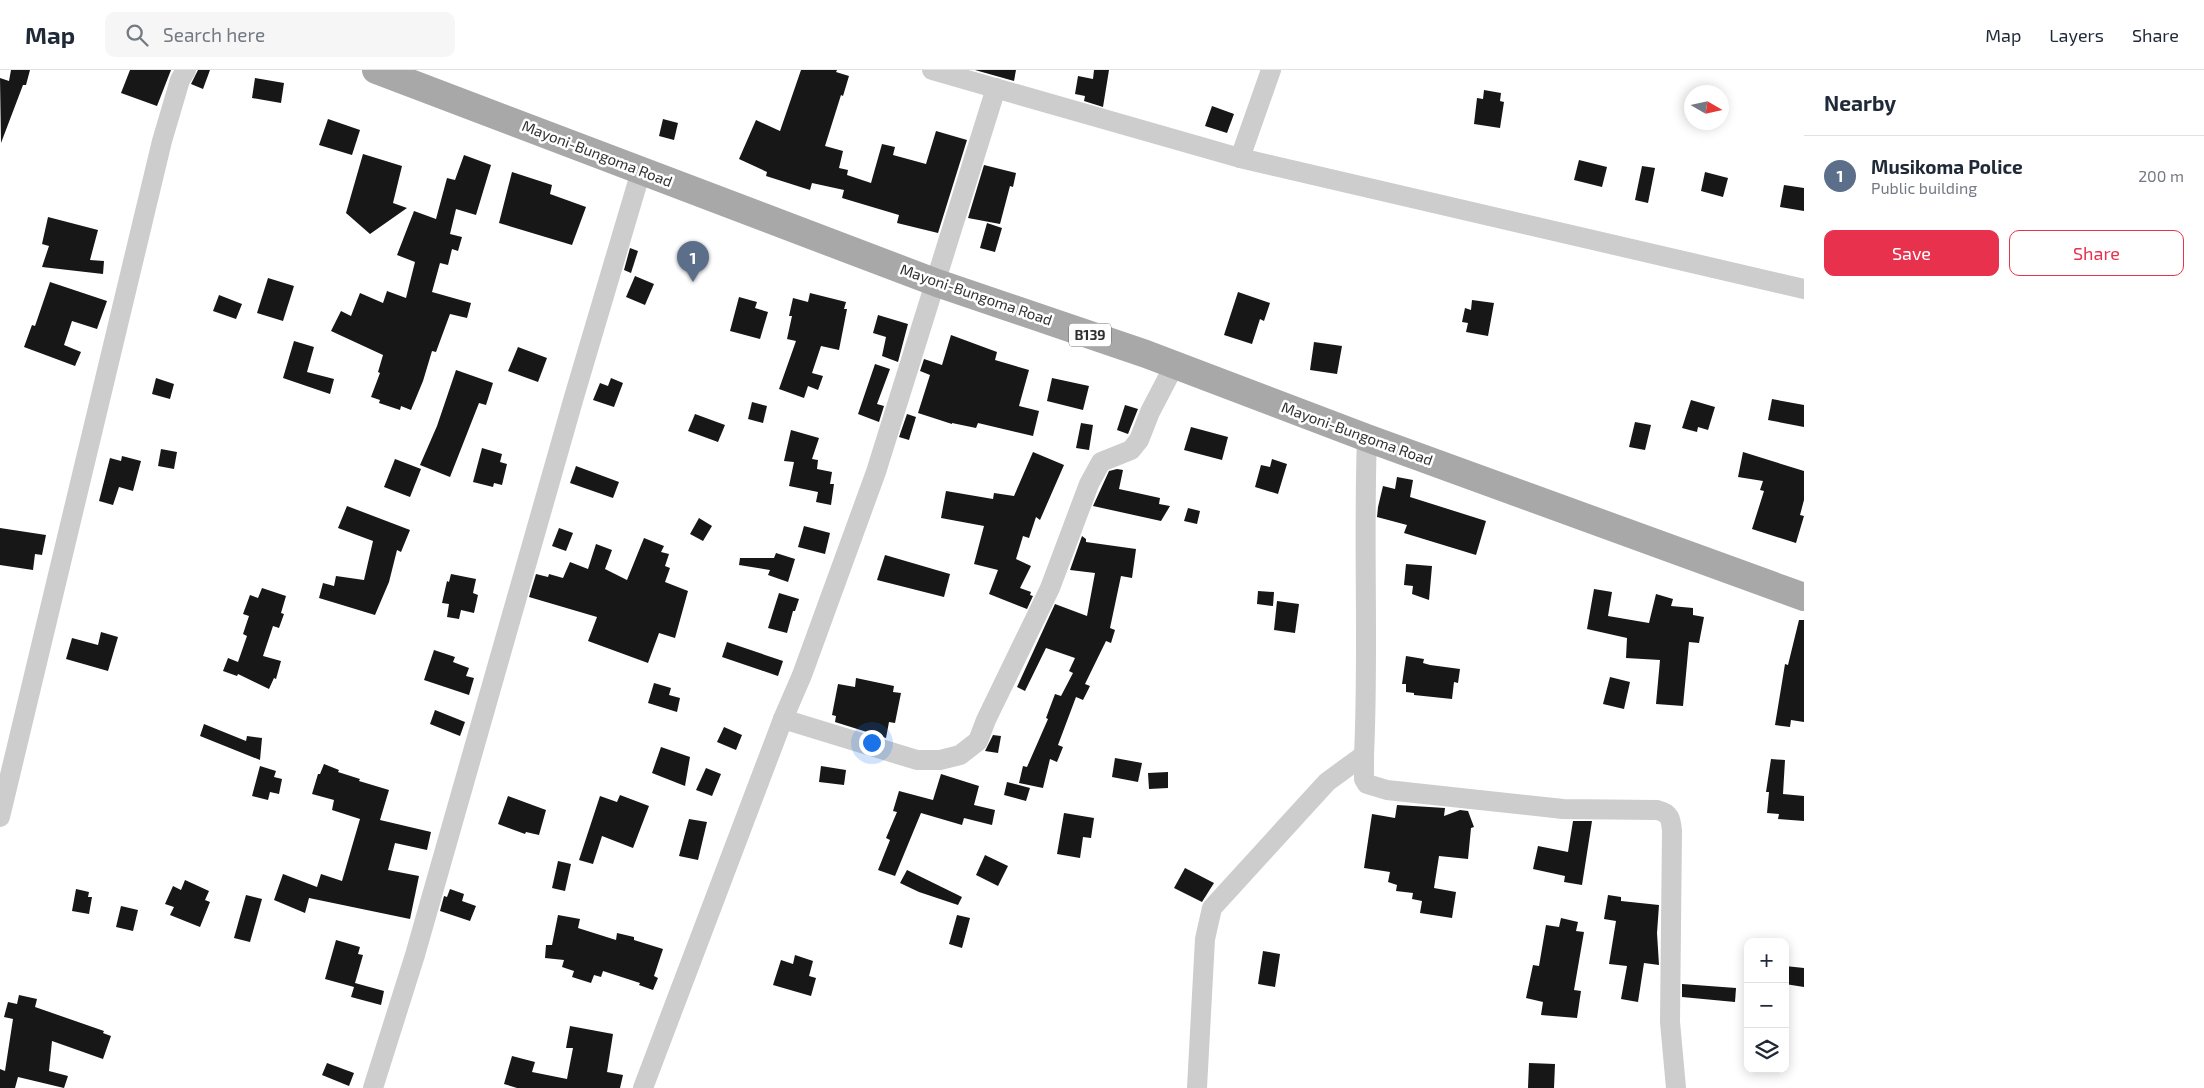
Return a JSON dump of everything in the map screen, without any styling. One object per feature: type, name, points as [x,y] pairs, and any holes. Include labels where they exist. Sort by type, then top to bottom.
[{"type":"main road","name":"Mayoni-Bungoma Road","points":[[376,70],[937,283],[1146,354],[1366,438],[1804,597]]},
{"type":"street","points":[[0,818],[162,141],[180,80],[186,70]]},
{"type":"street","points":[[932,70],[1240,158],[1804,289]]},
{"type":"street","points":[[1240,158],[1271,70]]},
{"type":"street","points":[[643,1088],[783,719],[802,675],[876,472],[937,283],[996,88]]},
{"type":"street","points":[[373,1088],[431,900],[555,463],[641,171]]},
{"type":"street","points":[[783,719],[917,760],[940,760],[960,755],[978,741],[986,720],[1050,588],[1089,484],[1101,462],[1130,450],[1139,440],[1150,412],[1174,366]]},
{"type":"street","points":[[1366,438],[1364,596],[1367,684],[1364,779],[1367,784],[1387,790],[1564,809],[1657,810],[1668,814],[1671,818],[1672,831],[1670,1022],[1676,1088]]},
{"type":"street","points":[[1197,1088],[1205,939],[1212,908],[1326,782],[1364,755]]},
{"type":"building","points":[[11,70],[30,70],[26,85],[23,85],[1,143],[0,78],[9,81]]},
{"type":"building","points":[[130,70],[171,70],[157,106],[121,93]]},
{"type":"building","points":[[198,70],[210,70],[203,89],[191,84]]},
{"type":"building","points":[[801,70],[837,70],[836,72],[849,76],[825,146],[843,151],[839,168],[848,170],[847,175],[871,183],[882,144],[895,147],[893,155],[926,164],[936,131],[967,140],[938,233],[897,223],[899,215],[842,198],[844,190],[812,183],[810,190],[766,176],[767,172],[739,159],[756,120],[780,131]]},
{"type":"building","points":[[975,70],[1016,70],[1014,81]]},
{"type":"building","points":[[1094,70],[1109,70],[1103,107],[1084,101],[1085,96],[1075,94],[1078,76],[1093,79]]},
{"type":"building","points":[[255,78],[284,83],[281,103],[252,98]]},
{"type":"building","points":[[1484,90],[1501,93],[1500,101],[1504,102],[1500,128],[1474,124],[1477,98],[1483,99]]},
{"type":"building","points":[[1212,106],[1234,114],[1227,133],[1205,126]]},
{"type":"building","points":[[328,119],[360,130],[352,155],[319,145]]},
{"type":"building","points":[[663,119],[678,123],[674,140],[659,136]]},
{"type":"building","points":[[363,154],[402,166],[393,203],[407,208],[370,234],[346,213]]},
{"type":"building","points":[[464,155],[491,165],[476,215],[456,209],[450,234],[462,237],[458,251],[452,249],[448,265],[440,263],[432,292],[471,303],[467,318],[450,314],[436,352],[432,351],[423,381],[411,410],[401,406],[400,410],[379,403],[380,400],[371,397],[380,373],[378,372],[383,355],[331,331],[341,311],[351,316],[360,293],[383,303],[387,291],[406,298],[415,262],[397,255],[414,211],[436,219],[447,178],[455,180]]},
{"type":"building","points":[[1579,160],[1607,167],[1602,187],[1574,180]]},
{"type":"building","points":[[984,165],[1016,173],[1013,187],[1010,186],[1000,224],[968,218]]},
{"type":"building","points":[[1642,166],[1655,168],[1648,203],[1635,200]]},
{"type":"building","points":[[512,172],[552,185],[550,194],[586,207],[572,245],[499,223]]},
{"type":"building","points":[[1705,172],[1728,178],[1723,197],[1701,191]]},
{"type":"building","points":[[1784,185],[1804,188],[1804,211],[1780,207]]},
{"type":"building","points":[[48,217],[98,230],[90,260],[104,261],[103,274],[42,267],[49,246],[42,244]]},
{"type":"building","points":[[987,223],[1002,228],[995,252],[980,248]]},
{"type":"building","points":[[630,248],[638,251],[631,273],[624,270]]},
{"type":"building","points":[[635,276],[654,284],[645,305],[626,297]]},
{"type":"building","points":[[268,278],[294,286],[283,321],[257,313]]},
{"type":"building","points":[[50,282],[107,301],[97,329],[72,321],[64,345],[81,352],[75,366],[24,347],[32,325],[35,326]]},
{"type":"building","points":[[1238,292],[1270,303],[1264,321],[1260,319],[1252,344],[1224,335]]},
{"type":"building","points":[[810,293],[846,302],[844,309],[847,309],[839,350],[821,346],[812,373],[823,376],[818,390],[808,386],[804,398],[779,389],[796,341],[787,339],[792,316],[789,316],[793,298],[808,302]]},
{"type":"building","points":[[219,295],[242,304],[236,319],[213,311]]},
{"type":"building","points":[[739,297],[757,302],[755,308],[768,312],[760,339],[730,331]]},
{"type":"building","points":[[1472,300],[1494,303],[1488,336],[1466,332],[1468,323],[1462,322],[1465,308],[1471,310]]},
{"type":"building","points":[[878,315],[908,324],[898,362],[882,356],[886,337],[873,333]]},
{"type":"building","points":[[951,335],[997,352],[995,360],[1029,370],[1019,406],[1039,411],[1033,436],[978,423],[976,428],[952,424],[918,413],[930,375],[920,371],[924,359],[942,365]]},
{"type":"building","points":[[294,341],[314,347],[307,372],[334,379],[330,394],[283,378]]},
{"type":"building","points":[[1314,342],[1342,346],[1337,374],[1310,370]]},
{"type":"building","points":[[518,347],[547,358],[538,382],[508,371]]},
{"type":"building","points":[[875,364],[890,369],[877,404],[884,406],[879,422],[858,414]]},
{"type":"building","points":[[456,370],[493,383],[486,405],[479,403],[450,477],[420,465],[437,426]]},
{"type":"building","points":[[156,378],[174,384],[170,399],[152,394]]},
{"type":"building","points":[[611,378],[623,383],[614,407],[593,400],[600,383],[608,386]]},
{"type":"building","points":[[1052,378],[1089,386],[1083,410],[1047,401]]},
{"type":"building","points":[[1772,399],[1804,405],[1804,427],[1768,420]]},
{"type":"building","points":[[1691,400],[1715,407],[1708,430],[1698,427],[1697,432],[1682,428]]},
{"type":"building","points":[[752,402],[767,406],[763,423],[748,419]]},
{"type":"building","points":[[1125,405],[1138,409],[1128,434],[1117,430]]},
{"type":"building","points":[[695,414],[725,425],[718,442],[688,431]]},
{"type":"building","points":[[907,414],[916,417],[909,440],[899,437]]},
{"type":"building","points":[[1635,422],[1651,425],[1645,450],[1629,447]]},
{"type":"building","points":[[1081,423],[1093,425],[1089,450],[1076,448]]},
{"type":"building","points":[[1191,427],[1228,437],[1222,460],[1184,450]]},
{"type":"building","points":[[791,430],[819,438],[812,459],[818,460],[817,469],[832,472],[830,484],[834,484],[831,505],[816,502],[818,492],[789,486],[794,462],[784,461]]},
{"type":"building","points":[[482,448],[502,454],[500,462],[507,464],[502,485],[494,483],[493,487],[473,482]]},
{"type":"building","points":[[161,449],[177,452],[174,469],[158,466]]},
{"type":"building","points":[[1033,452],[1064,465],[1040,520],[1036,517],[1029,538],[1023,536],[1016,559],[1031,566],[1020,588],[1031,592],[1030,595],[1033,596],[1027,609],[989,594],[998,570],[974,564],[984,526],[941,518],[946,491],[993,499],[994,493],[1014,496]]},
{"type":"building","points":[[1743,452],[1804,471],[1804,500],[1800,515],[1804,516],[1796,543],[1752,529],[1764,491],[1760,490],[1763,481],[1738,477]]},
{"type":"building","points":[[122,456],[141,461],[133,491],[119,487],[113,505],[99,501],[110,458],[121,461]]},
{"type":"building","points":[[395,459],[421,469],[410,497],[384,487]]},
{"type":"building","points":[[1272,459],[1287,464],[1278,494],[1255,487],[1261,465],[1270,467]]},
{"type":"building","points":[[576,466],[619,482],[613,498],[570,483]]},
{"type":"building","points":[[1123,470],[1119,489],[1160,498],[1159,504],[1170,506],[1161,521],[1093,506],[1109,471]]},
{"type":"building","points":[[1397,477],[1413,480],[1410,497],[1486,521],[1476,555],[1404,533],[1407,525],[1377,517],[1383,486],[1395,489]]},
{"type":"building","points":[[347,506],[410,530],[401,552],[397,550],[389,582],[375,615],[319,598],[323,583],[334,586],[336,576],[364,580],[373,541],[338,528]]},
{"type":"building","points":[[1188,508],[1200,511],[1197,524],[1184,521]]},
{"type":"building","points":[[699,518],[712,526],[703,541],[690,534]]},
{"type":"building","points":[[804,526],[830,533],[825,554],[798,547]]},
{"type":"building","points":[[0,528],[46,535],[42,555],[35,554],[33,570],[0,565]]},
{"type":"building","points":[[559,528],[573,533],[566,551],[552,546]]},
{"type":"building","points":[[1082,536],[1086,539],[1086,542],[1136,549],[1132,578],[1121,576],[1110,628],[1115,630],[1111,643],[1106,641],[1085,684],[1090,686],[1083,700],[1076,697],[1058,745],[1063,747],[1057,762],[1050,759],[1043,788],[1019,783],[1023,766],[1027,767],[1048,719],[1046,718],[1055,694],[1061,696],[1073,673],[1069,671],[1075,658],[1046,648],[1025,691],[1017,687],[1055,604],[1087,616],[1095,573],[1070,570]]},
{"type":"building","points":[[644,538],[664,546],[661,552],[669,554],[665,566],[670,568],[665,582],[688,591],[675,638],[659,633],[648,663],[588,641],[597,617],[529,597],[536,574],[548,577],[549,574],[563,578],[570,562],[588,569],[596,544],[612,550],[605,569],[627,580]]},
{"type":"building","points":[[776,553],[795,559],[788,582],[768,575],[770,570],[739,565],[740,558],[774,558]]},
{"type":"building","points":[[885,555],[950,574],[944,597],[877,580]]},
{"type":"building","points":[[1406,564],[1432,566],[1429,600],[1412,594],[1413,586],[1404,585]]},
{"type":"building","points":[[451,574],[476,579],[473,593],[478,595],[474,613],[461,610],[459,619],[447,617],[449,604],[442,603],[447,581],[449,582]]},
{"type":"building","points":[[262,588],[286,596],[281,613],[284,614],[279,628],[273,626],[263,656],[281,661],[276,679],[274,678],[269,689],[238,674],[237,676],[223,671],[228,658],[238,662],[247,636],[243,634],[249,616],[243,614],[250,595],[258,598]]},
{"type":"building","points":[[1594,589],[1612,592],[1608,616],[1649,623],[1656,594],[1673,599],[1671,606],[1693,608],[1693,615],[1704,617],[1699,643],[1689,642],[1683,706],[1656,704],[1660,660],[1626,658],[1627,638],[1587,629]]},
{"type":"building","points":[[1258,591],[1274,592],[1273,606],[1257,604]]},
{"type":"building","points":[[779,593],[799,599],[795,611],[793,611],[787,633],[768,628]]},
{"type":"building","points":[[1277,601],[1299,604],[1295,633],[1274,630]]},
{"type":"building","points":[[1799,620],[1804,620],[1804,722],[1791,720],[1790,727],[1775,725],[1785,664],[1788,665]]},
{"type":"building","points":[[101,632],[118,637],[108,671],[66,659],[72,638],[98,645]]},
{"type":"building","points":[[727,642],[783,661],[778,676],[722,657]]},
{"type":"building","points":[[434,650],[455,657],[453,662],[469,668],[466,676],[474,678],[469,695],[424,680]]},
{"type":"building","points":[[1406,656],[1424,659],[1423,663],[1430,665],[1460,669],[1458,683],[1454,682],[1452,699],[1414,695],[1414,693],[1406,692],[1406,684],[1402,684]]},
{"type":"building","points":[[1610,677],[1630,682],[1624,709],[1603,704]]},
{"type":"building","points":[[856,678],[894,686],[893,692],[901,693],[895,723],[889,722],[886,738],[835,722],[836,716],[832,715],[838,684],[855,687]]},
{"type":"building","points":[[654,683],[671,688],[669,695],[680,698],[677,712],[648,703]]},
{"type":"building","points":[[435,710],[465,722],[460,736],[430,724]]},
{"type":"building","points":[[204,724],[246,741],[247,736],[262,738],[260,760],[200,736]]},
{"type":"building","points":[[724,727],[742,735],[736,750],[717,742]]},
{"type":"building","points":[[993,735],[1001,736],[998,753],[985,751]]},
{"type":"building","points":[[661,747],[690,757],[685,786],[652,773]]},
{"type":"building","points":[[1115,758],[1142,763],[1138,782],[1112,777]]},
{"type":"building","points":[[1771,759],[1785,760],[1783,794],[1804,796],[1804,821],[1778,819],[1779,814],[1767,813],[1769,792],[1766,792]]},
{"type":"building","points":[[324,764],[339,770],[338,772],[360,779],[359,781],[389,790],[380,820],[431,832],[427,850],[395,843],[388,870],[419,876],[410,919],[309,898],[305,913],[274,900],[283,874],[317,887],[321,874],[342,881],[360,819],[332,810],[334,800],[312,794],[318,774],[320,774]]},
{"type":"building","points":[[260,766],[276,771],[274,777],[282,779],[279,794],[270,792],[268,800],[252,796]]},
{"type":"building","points":[[821,766],[846,770],[844,785],[819,782]]},
{"type":"building","points":[[706,768],[721,774],[712,796],[696,790]]},
{"type":"building","points":[[1168,772],[1168,788],[1149,789],[1148,773]]},
{"type":"building","points":[[941,774],[979,786],[974,805],[995,810],[992,825],[964,818],[962,825],[921,813],[895,876],[878,870],[890,840],[886,838],[897,812],[893,811],[899,791],[933,800]]},
{"type":"building","points":[[1007,782],[1030,788],[1026,801],[1004,795]]},
{"type":"building","points":[[620,795],[649,806],[633,848],[602,836],[593,864],[579,860],[600,796],[617,802]]},
{"type":"building","points":[[508,796],[546,810],[539,835],[526,832],[525,834],[498,824]]},
{"type":"building","points":[[1397,805],[1445,808],[1444,816],[1460,810],[1468,811],[1474,827],[1471,828],[1468,859],[1439,856],[1434,888],[1456,892],[1452,918],[1420,913],[1422,901],[1412,899],[1413,893],[1396,891],[1397,885],[1388,882],[1390,872],[1364,868],[1372,814],[1395,818]]},
{"type":"building","points":[[1064,813],[1094,818],[1091,838],[1083,837],[1080,858],[1057,854]]},
{"type":"building","points":[[689,819],[707,822],[698,860],[679,856]]},
{"type":"building","points":[[1573,821],[1592,821],[1582,885],[1564,882],[1565,876],[1533,869],[1538,846],[1568,852]]},
{"type":"building","points":[[985,855],[1008,866],[998,886],[976,875]]},
{"type":"building","points":[[558,861],[571,864],[565,891],[552,888]]},
{"type":"building","points":[[1185,868],[1214,883],[1202,902],[1174,888]]},
{"type":"building","points":[[907,870],[962,897],[958,905],[919,892],[900,883]]},
{"type":"building","points":[[185,880],[209,891],[205,900],[210,902],[200,927],[170,915],[174,907],[165,904],[173,886],[181,890]]},
{"type":"building","points":[[76,889],[89,892],[88,897],[92,897],[89,914],[72,911]]},
{"type":"building","points":[[450,889],[464,894],[462,901],[476,906],[470,921],[440,911],[444,896],[447,897]]},
{"type":"building","points":[[246,895],[262,899],[250,942],[234,938]]},
{"type":"building","points":[[1608,895],[1621,897],[1621,901],[1659,905],[1657,933],[1659,965],[1644,963],[1638,1002],[1621,999],[1627,966],[1609,964],[1616,921],[1604,919]]},
{"type":"building","points":[[121,906],[138,910],[133,931],[116,927]]},
{"type":"building","points":[[558,915],[580,919],[578,928],[616,940],[617,933],[634,937],[634,940],[663,949],[654,976],[658,978],[653,990],[639,985],[640,983],[603,971],[601,977],[594,975],[591,983],[572,977],[574,971],[562,967],[564,960],[545,958],[546,945],[552,945]]},
{"type":"building","points":[[957,915],[970,918],[962,948],[949,944]]},
{"type":"building","points":[[1561,918],[1578,922],[1576,931],[1584,932],[1574,990],[1581,991],[1577,1018],[1541,1015],[1543,1002],[1526,998],[1533,965],[1539,966],[1546,925],[1559,927]]},
{"type":"building","points":[[336,940],[360,947],[358,954],[363,955],[355,983],[384,991],[381,1005],[351,997],[354,987],[325,979]]},
{"type":"building","points":[[1263,951],[1280,954],[1275,987],[1258,984]]},
{"type":"building","points":[[795,955],[813,961],[809,976],[816,978],[811,996],[773,985],[781,960],[793,964]]},
{"type":"building","points":[[1789,966],[1804,968],[1804,987],[1789,985]]},
{"type":"building","points":[[1682,984],[1736,988],[1735,1002],[1682,997]]},
{"type":"building","points":[[19,995],[37,999],[35,1007],[104,1031],[103,1033],[111,1036],[103,1059],[52,1041],[49,1071],[68,1076],[64,1088],[18,1077],[15,1088],[0,1088],[0,1069],[5,1071],[13,1019],[4,1017],[8,1002],[17,1004]]},
{"type":"building","points":[[570,1026],[613,1034],[607,1072],[623,1075],[620,1088],[517,1088],[504,1084],[512,1056],[535,1062],[532,1072],[567,1079],[573,1048],[566,1048]]},
{"type":"building","points":[[327,1063],[354,1073],[349,1086],[322,1075]]},
{"type":"building","points":[[1529,1063],[1555,1064],[1554,1088],[1528,1088]]},
{"type":"place","name":"Musikoma Police","points":[[693,282]]}]
